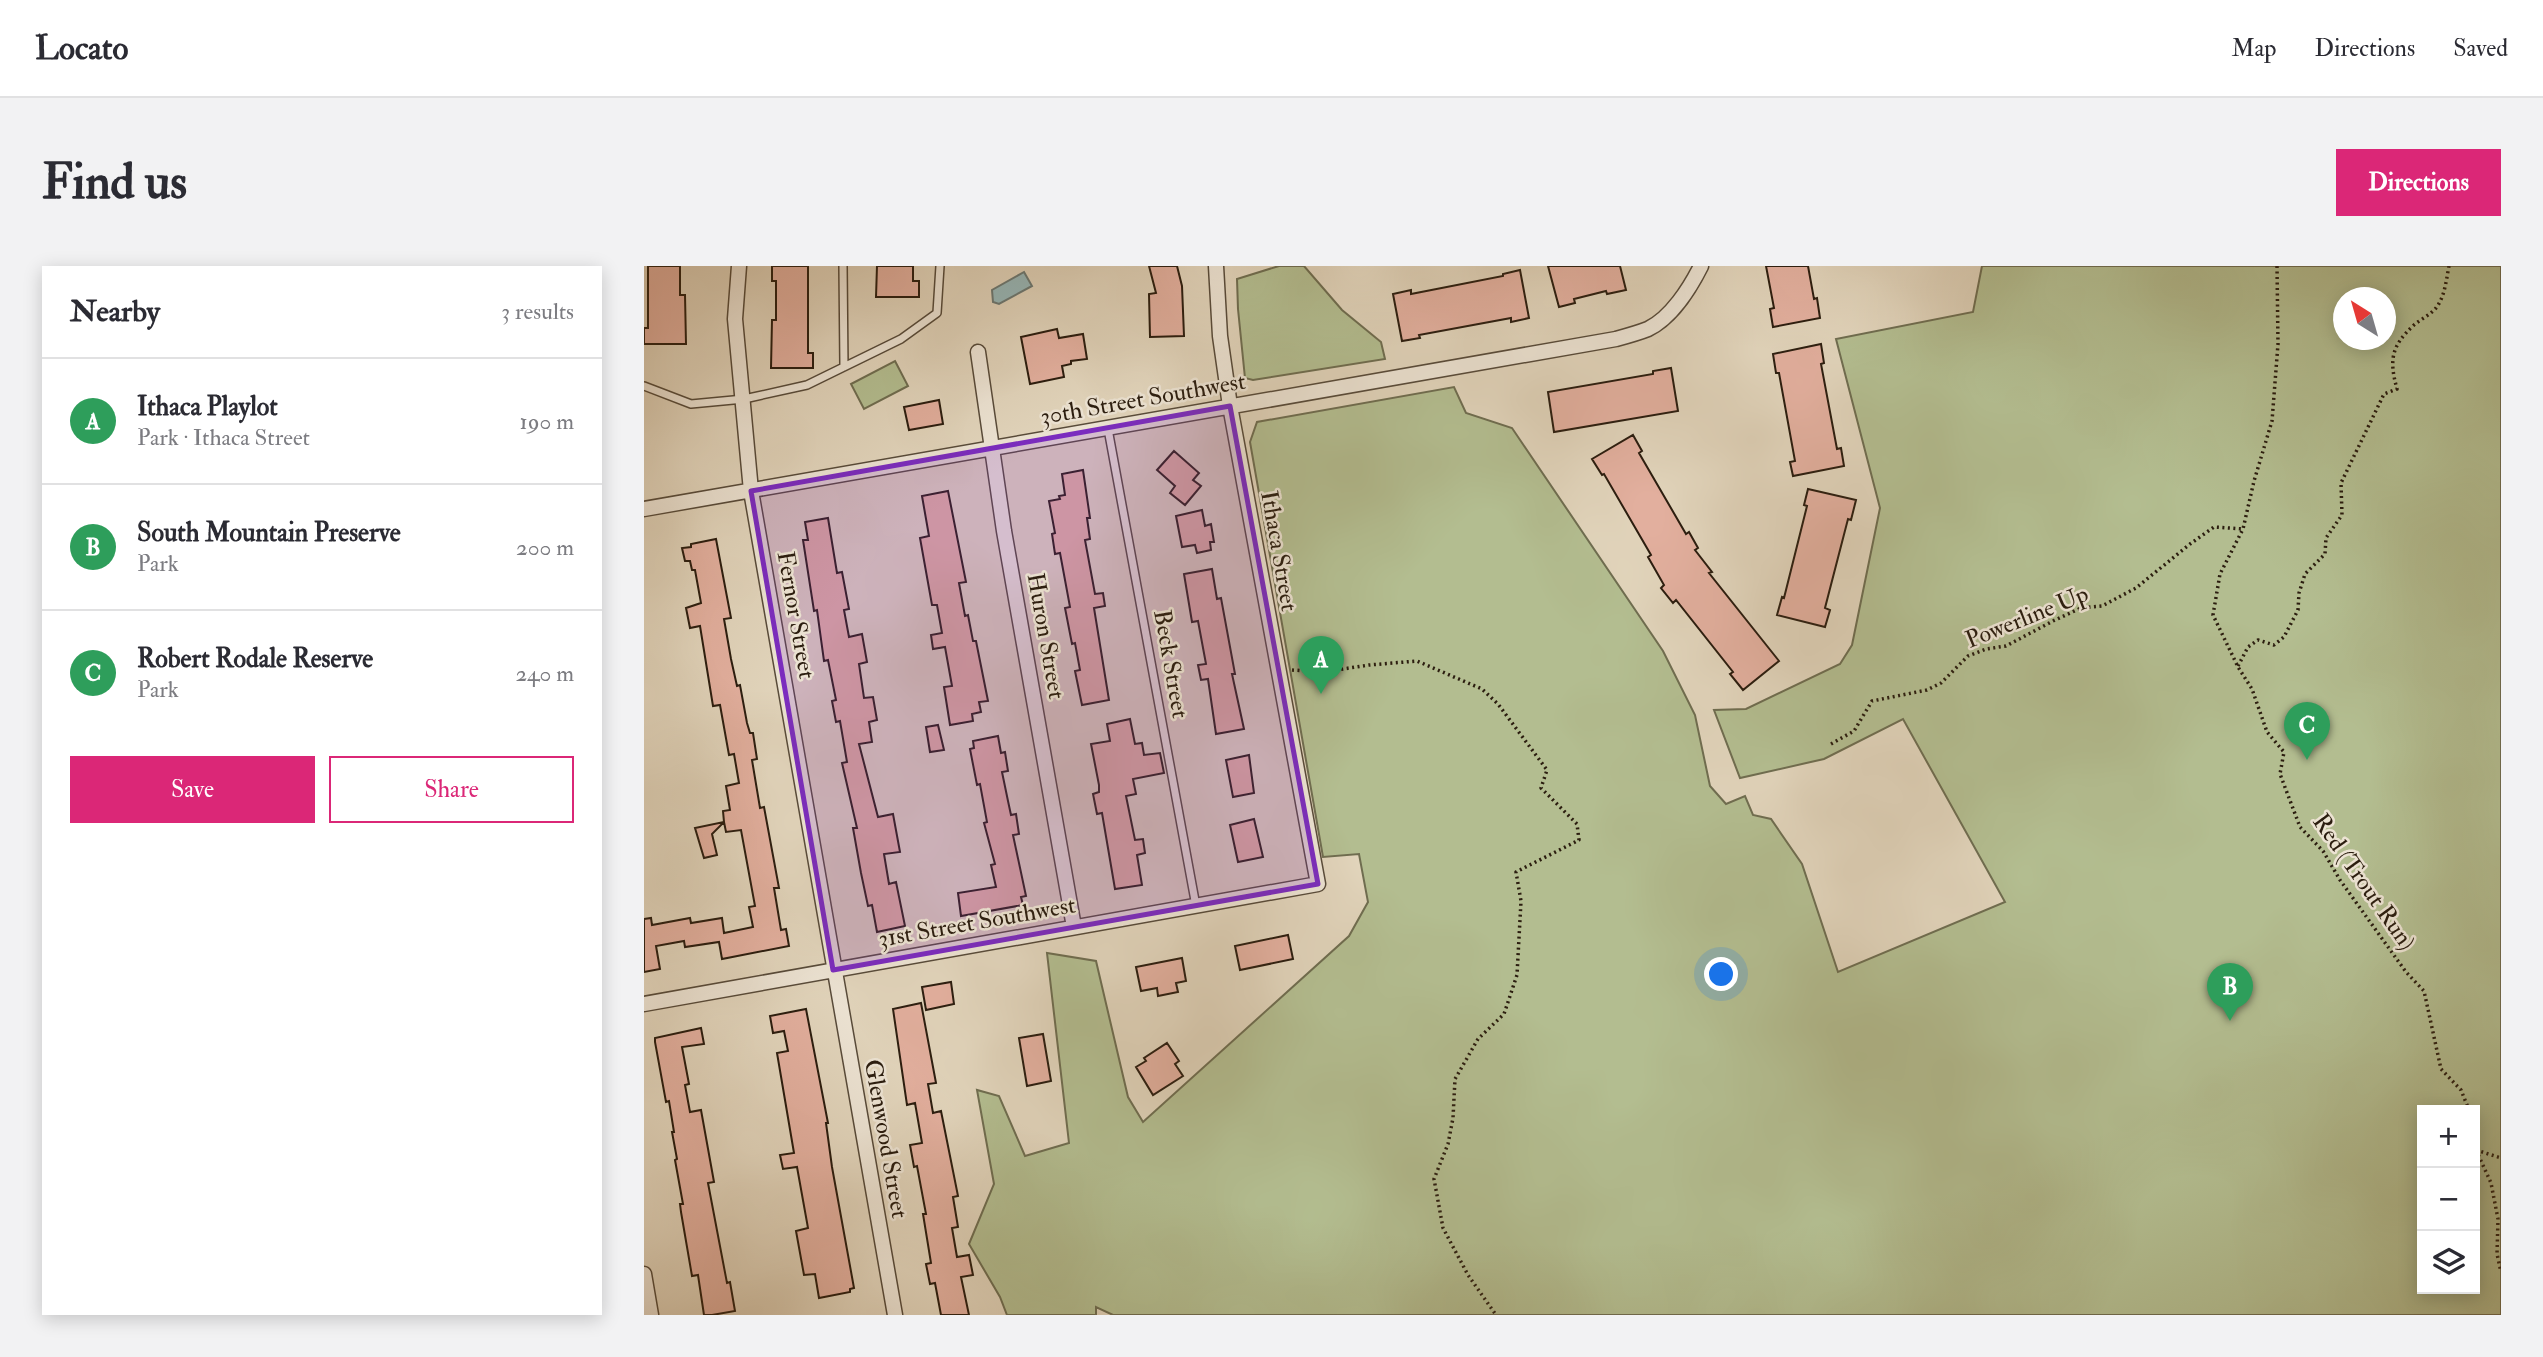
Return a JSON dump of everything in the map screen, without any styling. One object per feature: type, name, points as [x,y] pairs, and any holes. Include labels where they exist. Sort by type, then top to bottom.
[{"type":"street","name":"Fernor Street","points":[[738,266],[736,319],[751,491],[833,970]]},
{"type":"street","name":"Ithaca Street","points":[[1216,266],[1220,336],[1230,406],[1318,884]]},
{"type":"street","name":"30th Street Southwest","points":[[644,509],[1616,339],[1649,328],[1678,303],[1701,266]]},
{"type":"street","name":"Huron Street","points":[[978,352],[991,449],[1074,927]]},
{"type":"street","name":"31st Street Southwest","points":[[644,1004],[1318,884]]},
{"type":"street","name":"Glenwood Street","points":[[833,970],[895,1315]]},
{"type":"street","points":[[644,1274],[651,1315]]},
{"type":"lane","points":[[843,266],[844,367]]},
{"type":"lane","points":[[644,386],[691,404],[744,399],[807,385],[901,339],[937,313],[940,266]]},
{"type":"lane","name":"Beck Street","points":[[1108,429],[1196,906]]},
{"type":"path","name":"Red (Trout Run)","points":[[2277,266],[2278,344],[2272,421],[2254,481],[2244,529],[2220,574],[2213,615],[2238,667],[2252,689],[2267,732],[2284,752],[2280,774],[2300,827],[2323,851],[2340,880],[2406,971],[2424,991],[2441,1069],[2461,1090],[2467,1105]]},
{"type":"path","points":[[2238,667],[2248,647],[2258,640],[2274,645],[2284,637],[2298,610],[2299,593],[2305,574],[2325,554],[2326,538],[2342,514],[2341,483],[2384,394],[2397,389],[2390,365],[2397,344],[2414,325],[2435,310],[2444,294],[2449,266]]},
{"type":"path","name":"Powerline Up","points":[[1831,744],[1854,731],[1872,701],[1885,696],[1927,690],[1941,683],[1968,656],[1986,649],[2006,646],[2025,634],[2081,608],[2102,606],[2136,589],[2214,527],[2244,529]]},
{"type":"path","points":[[1278,670],[1323,672],[1369,664],[1418,661],[1482,689],[1498,704],[1548,770],[1541,788],[1577,824],[1578,840],[1516,872],[1521,901],[1517,975],[1504,1014],[1478,1039],[1454,1079],[1453,1118],[1448,1144],[1434,1179],[1443,1228],[1468,1275],[1496,1315]]},
{"type":"path","points":[[2480,1151],[2501,1158]]},
{"type":"path","points":[[2480,1159],[2491,1183],[2498,1219],[2497,1254],[2501,1272]]},
{"type":"highlighted area","points":[[1230,406],[1318,884],[833,970],[751,491]]},
{"type":"green space","points":[[1279,266],[1304,266],[1342,310],[1381,342],[1385,359],[1253,380],[1245,378],[1237,279]]},
{"type":"green space","points":[[1982,266],[2501,266],[2501,1315],[1113,1315],[1096,1307],[1096,1315],[1007,1315],[1000,1297],[969,1244],[994,1184],[977,1090],[999,1096],[1025,1156],[1069,1143],[1047,953],[1096,961],[1128,1097],[1143,1122],[1349,936],[1368,902],[1359,854],[1323,857],[1250,442],[1257,422],[1454,387],[1466,413],[1512,428],[1663,651],[1695,715],[1710,786],[1726,804],[1745,796],[1753,815],[1771,819],[1802,864],[1838,972],[2005,902],[1903,719],[1824,759],[1740,778],[1714,710],[1746,709],[1840,664],[1852,645],[1880,508],[1836,339],[1973,312]]},
{"type":"green space","points":[[895,361],[908,386],[864,409],[851,384]]},
{"type":"water","points":[[1024,272],[1032,286],[999,304],[993,302],[992,290]]},
{"type":"building","points":[[648,266],[680,266],[680,295],[685,295],[686,344],[644,344],[644,328],[648,328]]},
{"type":"building","points":[[772,266],[808,266],[808,353],[813,353],[813,368],[771,368],[772,320],[776,320],[776,281],[772,281]]},
{"type":"building","points":[[877,266],[913,266],[913,281],[919,281],[919,297],[876,297]]},
{"type":"building","points":[[1149,266],[1177,266],[1182,286],[1184,336],[1150,337],[1149,294],[1156,293]]},
{"type":"building","points":[[1548,266],[1620,266],[1626,290],[1607,294],[1606,291],[1574,299],[1575,303],[1559,307]]},
{"type":"building","points":[[1766,266],[1808,266],[1820,318],[1773,327],[1770,309],[1774,308]]},
{"type":"building","points":[[1520,270],[1529,318],[1511,322],[1511,318],[1419,335],[1420,338],[1402,341],[1393,294],[1411,290],[1411,294],[1503,276]]},
{"type":"building","points":[[1057,329],[1059,338],[1083,334],[1087,359],[1071,361],[1071,364],[1062,366],[1064,377],[1030,384],[1021,337]]},
{"type":"building","points":[[1821,344],[1824,363],[1821,364],[1837,449],[1841,448],[1844,466],[1793,476],[1790,462],[1795,461],[1773,354]]},
{"type":"building","points":[[1671,368],[1678,411],[1554,432],[1548,392],[1653,374],[1653,371]]},
{"type":"building","points":[[939,400],[943,424],[909,430],[904,407]]},
{"type":"building","points":[[1633,435],[1642,451],[1639,453],[1686,534],[1689,532],[1698,548],[1695,550],[1712,572],[1709,573],[1779,661],[1743,690],[1730,674],[1733,672],[1676,600],[1673,603],[1661,588],[1664,585],[1648,557],[1651,555],[1604,474],[1602,475],[1592,459]]},
{"type":"building","points":[[1174,451],[1199,473],[1193,480],[1201,486],[1185,505],[1170,493],[1175,486],[1157,470]]},
{"type":"building","points":[[1083,470],[1090,518],[1087,518],[1090,539],[1085,540],[1095,594],[1103,593],[1105,606],[1094,608],[1109,700],[1082,705],[1075,671],[1080,670],[1065,608],[1070,607],[1060,553],[1055,554],[1052,534],[1055,533],[1049,501],[1065,495],[1062,474]]},
{"type":"building","points":[[1808,489],[1856,500],[1851,520],[1848,519],[1825,608],[1830,610],[1825,627],[1777,615],[1782,597],[1784,598],[1807,506],[1804,505]]},
{"type":"building","points":[[948,491],[966,582],[959,583],[965,616],[968,615],[973,641],[976,641],[988,701],[979,702],[981,712],[972,714],[973,721],[950,725],[944,687],[952,686],[945,647],[933,649],[931,635],[942,633],[937,605],[932,605],[920,538],[929,536],[922,496]]},
{"type":"building","points":[[1202,510],[1205,526],[1211,524],[1214,542],[1210,542],[1211,550],[1197,553],[1195,545],[1182,547],[1176,516]]},
{"type":"building","points":[[828,518],[837,573],[842,572],[849,609],[844,610],[849,637],[862,634],[867,662],[859,664],[864,698],[873,697],[877,720],[869,722],[872,742],[859,744],[878,817],[893,814],[900,852],[884,854],[889,884],[896,882],[905,926],[877,932],[872,905],[868,906],[861,873],[853,828],[857,828],[842,763],[847,762],[840,721],[836,722],[832,701],[836,700],[828,660],[824,661],[803,540],[808,540],[805,522]]},
{"type":"building","points":[[716,539],[731,618],[724,619],[731,659],[737,686],[740,685],[747,723],[750,733],[753,733],[757,759],[752,760],[760,808],[764,807],[779,888],[774,888],[781,930],[786,929],[789,946],[722,959],[719,942],[685,947],[684,941],[656,946],[660,969],[644,972],[644,919],[651,918],[652,925],[690,918],[691,923],[722,918],[724,933],[753,927],[749,907],[755,906],[741,830],[726,832],[724,822],[723,811],[730,810],[726,786],[739,783],[734,754],[729,755],[720,705],[713,706],[700,626],[690,628],[686,608],[701,603],[695,570],[692,570],[690,561],[685,561],[682,548]]},
{"type":"building","points":[[1212,569],[1217,599],[1221,598],[1235,674],[1232,674],[1244,729],[1216,734],[1208,679],[1201,680],[1198,665],[1206,664],[1198,621],[1192,622],[1184,574]]},
{"type":"building","points":[[1130,719],[1135,744],[1142,743],[1144,755],[1160,753],[1164,773],[1133,779],[1136,794],[1126,796],[1135,840],[1143,839],[1145,853],[1137,855],[1142,885],[1115,889],[1102,813],[1097,814],[1093,794],[1099,792],[1099,785],[1091,744],[1110,741],[1107,724]]},
{"type":"building","points":[[938,725],[944,750],[930,752],[926,727]]},
{"type":"building","points":[[998,736],[1001,753],[1005,752],[1008,771],[1002,772],[1011,815],[1016,814],[1019,834],[1013,835],[1026,896],[1021,897],[1023,905],[961,916],[958,893],[996,887],[991,865],[995,864],[984,823],[987,822],[980,784],[977,785],[970,749],[974,748],[973,741]]},
{"type":"building","points":[[1249,755],[1254,793],[1233,797],[1226,760]]},
{"type":"building","points":[[1254,819],[1263,857],[1238,862],[1230,825]]},
{"type":"building","points":[[724,822],[712,834],[717,855],[704,858],[695,828]]},
{"type":"building","points":[[1288,935],[1293,959],[1240,970],[1235,946]]},
{"type":"building","points":[[1182,958],[1186,981],[1176,983],[1178,992],[1158,996],[1157,988],[1141,991],[1136,967]]},
{"type":"building","points":[[951,982],[954,1004],[926,1010],[922,987]]},
{"type":"building","points":[[921,1003],[936,1083],[928,1084],[933,1113],[941,1111],[958,1196],[953,1197],[958,1227],[952,1228],[957,1257],[969,1255],[973,1275],[961,1277],[969,1315],[941,1315],[935,1283],[930,1284],[926,1264],[931,1263],[923,1214],[926,1214],[910,1145],[922,1143],[915,1103],[907,1105],[893,1009]]},
{"type":"building","points":[[806,1009],[828,1123],[832,1167],[854,1288],[850,1289],[850,1292],[819,1298],[815,1274],[804,1275],[796,1231],[808,1228],[797,1167],[783,1169],[780,1155],[794,1153],[777,1053],[788,1051],[784,1031],[773,1033],[770,1016]]},
{"type":"building","points":[[701,1028],[704,1044],[682,1047],[689,1084],[685,1085],[690,1112],[701,1110],[714,1182],[708,1183],[735,1311],[712,1315],[704,1315],[698,1275],[692,1276],[680,1204],[683,1204],[675,1160],[674,1132],[655,1042],[655,1038]]},
{"type":"building","points":[[1043,1034],[1051,1081],[1027,1086],[1019,1038]]},
{"type":"building","points":[[1167,1043],[1179,1061],[1175,1064],[1183,1076],[1153,1095],[1136,1067],[1146,1061],[1144,1058]]},
{"type":"place","name":"Ithaca Playlot","points":[[1321,694]]},
{"type":"place","name":"Robert Rodale Reserve","points":[[2307,760]]},
{"type":"place","name":"South Mountain Preserve","points":[[2230,1021]]}]
